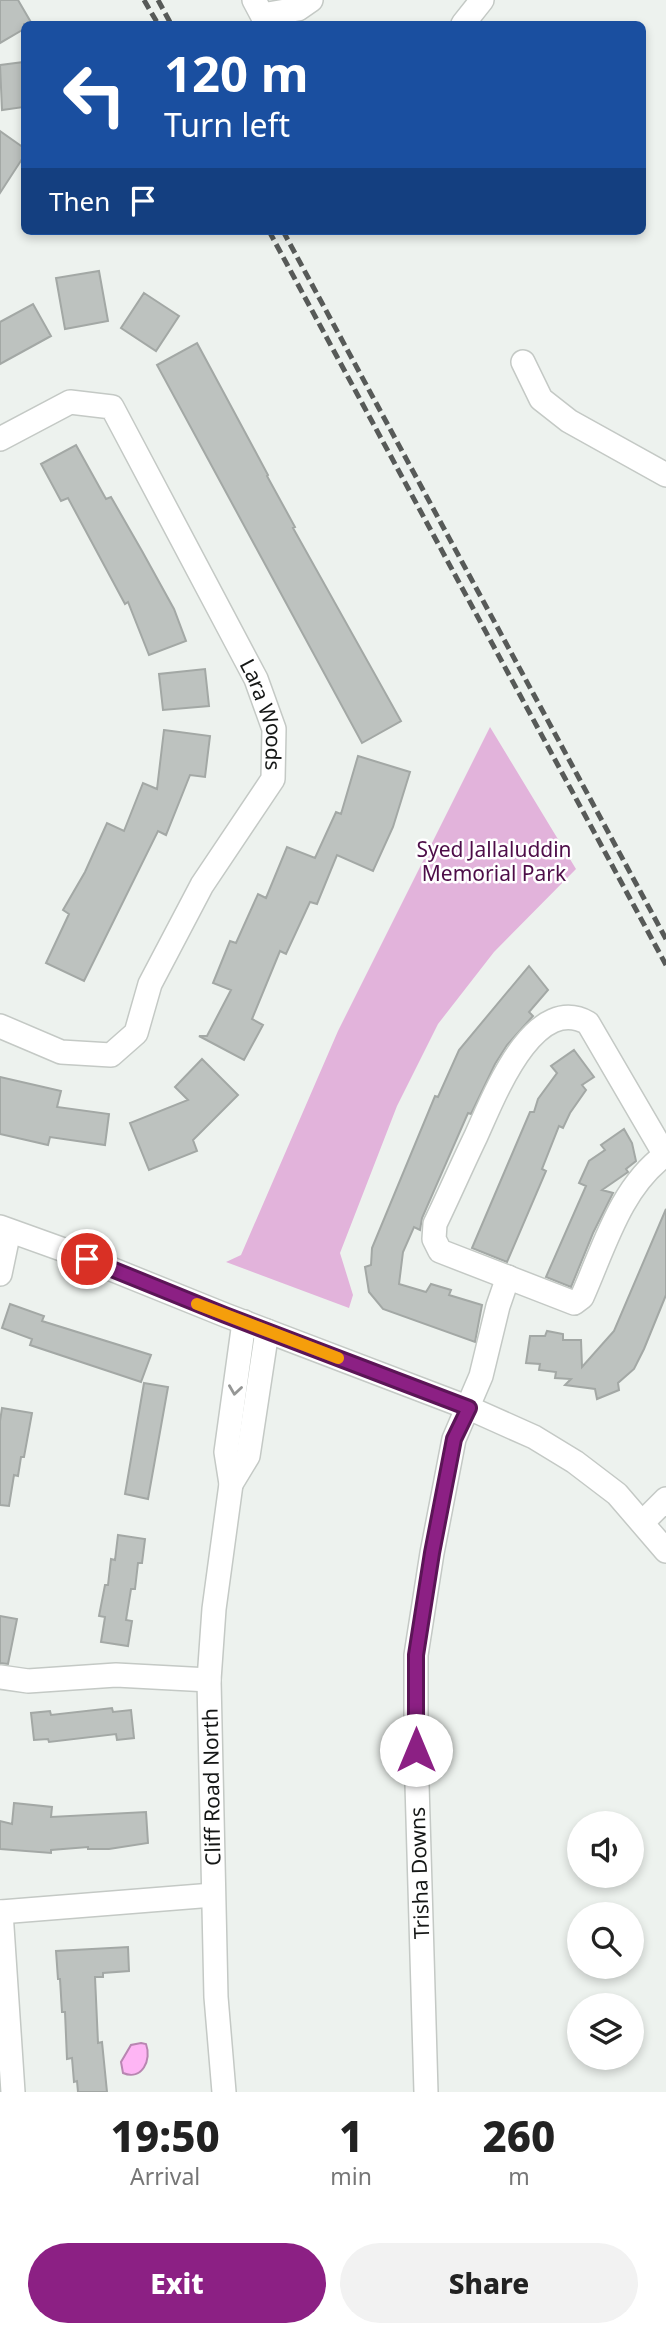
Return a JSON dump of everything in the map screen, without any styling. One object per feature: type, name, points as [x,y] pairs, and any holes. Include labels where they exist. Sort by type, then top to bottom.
[{"type":"street","points":[[254,0],[262,15],[298,9],[311,0]]},
{"type":"street","points":[[465,21],[482,0]]},
{"type":"street","points":[[523,362],[541,399],[569,421],[666,475]]},
{"type":"street","name":"Lara Woods","points":[[0,439],[70,402],[111,407],[256,679],[274,729],[273,779],[202,885],[150,984],[136,1033],[111,1055],[61,1052],[0,1026]]},
{"type":"street","points":[[578,1017],[588,1023],[666,1156],[645,1172],[631,1189],[582,1297],[574,1303],[508,1277],[440,1251],[434,1239],[435,1224],[507,1068],[526,1043],[547,1023],[561,1018],[578,1017]]},
{"type":"street","points":[[0,1274],[5,1229],[469,1408],[534,1437],[575,1462],[617,1494],[666,1550]]},
{"type":"street","name":"Trisha Downs","points":[[426,2092],[416,1750],[416,1655],[454,1439],[481,1376],[508,1277]]},
{"type":"street","name":"Cliff Road North","points":[[224,2092],[216,1997],[209,1680],[214,1609],[231,1483],[226,1452],[244,1322]]},
{"type":"street","name":"Cliff Road North","points":[[231,1483],[248,1456],[267,1331]]},
{"type":"street","points":[[643,1522],[666,1499]]},
{"type":"street","points":[[0,1677],[28,1681],[116,1675],[209,1680]]},
{"type":"street","points":[[13,2092],[0,1912],[213,1895]]},
{"type":"green space","name":"Syed Jallaluddin Memorial Park","points":[[490,727],[576,869],[494,952],[438,1024],[397,1106],[340,1253],[353,1295],[349,1308],[226,1262],[241,1255],[338,1031]]},
{"type":"shaded area","points":[[146,2044],[148,2050],[144,2068],[135,2074],[123,2073],[121,2062],[131,2045]]},
{"type":"building","points":[[0,0],[18,0],[30,21],[21,21],[21,31],[0,43]]},
{"type":"building","points":[[21,62],[21,107],[2,110],[0,65]]},
{"type":"building","points":[[0,131],[21,146],[21,161],[0,193]]},
{"type":"building","points":[[99,271],[108,321],[65,329],[56,278]]},
{"type":"building","points":[[144,293],[179,316],[156,351],[121,328]]},
{"type":"building","points":[[33,304],[51,336],[0,364],[0,322]]},
{"type":"building","points":[[197,343],[295,527],[293,528],[401,721],[362,743],[157,365]]},
{"type":"building","points":[[76,445],[106,499],[111,497],[142,551],[174,609],[186,641],[149,655],[128,602],[125,604],[68,498],[61,501],[41,464]]},
{"type":"building","points":[[205,669],[209,706],[163,710],[159,674]]},
{"type":"building","points":[[164,730],[210,736],[205,777],[190,775],[166,835],[158,831],[84,981],[46,963],[69,914],[63,910],[85,872],[107,823],[124,831],[143,783],[157,789]]},
{"type":"building","points":[[358,756],[410,772],[393,827],[373,871],[337,855],[317,904],[310,902],[286,954],[280,951],[252,1019],[263,1025],[244,1060],[199,1036],[207,1036],[231,990],[213,983],[230,941],[236,943],[258,894],[266,898],[287,847],[315,858],[336,812],[341,814]]},
{"type":"building","points":[[529,966],[548,990],[529,1012],[533,1016],[507,1045],[495,1064],[471,1114],[468,1113],[422,1218],[420,1230],[414,1227],[403,1252],[399,1284],[426,1292],[431,1284],[451,1290],[449,1295],[482,1305],[475,1342],[383,1309],[369,1292],[365,1267],[371,1265],[372,1248],[435,1096],[438,1097],[459,1050]]},
{"type":"building","points":[[574,1050],[594,1077],[582,1085],[586,1090],[563,1128],[559,1126],[542,1169],[546,1171],[507,1262],[472,1248],[530,1112],[534,1112],[538,1099],[557,1073],[551,1066]]},
{"type":"building","points":[[202,1059],[238,1095],[193,1140],[197,1151],[149,1170],[130,1123],[188,1100],[175,1087]]},
{"type":"building","points":[[0,1077],[61,1091],[57,1107],[109,1114],[105,1145],[50,1137],[48,1145],[0,1134]]},
{"type":"building","points":[[624,1129],[632,1143],[636,1161],[626,1169],[628,1172],[602,1190],[613,1193],[571,1287],[546,1277],[586,1186],[579,1183],[589,1161],[605,1150],[601,1145]]},
{"type":"building","points":[[666,1209],[666,1295],[644,1349],[634,1369],[618,1383],[619,1390],[597,1399],[595,1389],[565,1385],[571,1379],[555,1378],[556,1372],[539,1370],[540,1364],[526,1363],[530,1336],[545,1336],[547,1331],[563,1334],[563,1340],[581,1340],[582,1367],[614,1331]]},
{"type":"building","points":[[10,1304],[44,1316],[42,1321],[151,1355],[141,1382],[30,1345],[32,1339],[2,1328]]},
{"type":"building","points":[[144,1383],[168,1387],[148,1499],[125,1494]]},
{"type":"building","points":[[2,1408],[32,1413],[24,1457],[21,1457],[18,1476],[14,1475],[9,1506],[0,1505]]},
{"type":"building","points":[[118,1535],[145,1539],[142,1563],[138,1563],[135,1589],[131,1589],[126,1620],[132,1621],[128,1646],[101,1642],[105,1617],[99,1616],[105,1585],[108,1585],[111,1559],[115,1560]]},
{"type":"building","points":[[0,1616],[17,1619],[8,1664],[0,1663]]},
{"type":"building","points":[[112,1708],[113,1712],[131,1710],[134,1738],[117,1740],[116,1734],[49,1742],[48,1739],[34,1740],[31,1713],[50,1711],[51,1715]]},
{"type":"building","points":[[14,1803],[52,1807],[51,1817],[146,1812],[148,1843],[109,1849],[88,1847],[51,1850],[51,1853],[0,1849],[0,1821],[12,1824]]},
{"type":"building","points":[[128,1947],[129,1971],[103,1973],[103,1977],[95,1977],[98,2043],[102,2042],[107,2092],[78,2092],[77,2081],[74,2082],[72,2058],[67,2059],[65,2012],[62,2012],[56,1951]]},
{"type":"railway","points":[[144,0],[156,21]]},
{"type":"railway","points":[[158,0],[169,21]]},
{"type":"railway","points":[[271,235],[666,965]]},
{"type":"railway","points":[[285,235],[666,939]]},
{"type":"slow traffic","points":[[197,1304],[338,1358]]},
{"type":"route","points":[[87,1259],[469,1408],[454,1439],[416,1655],[416,1750]]}]
